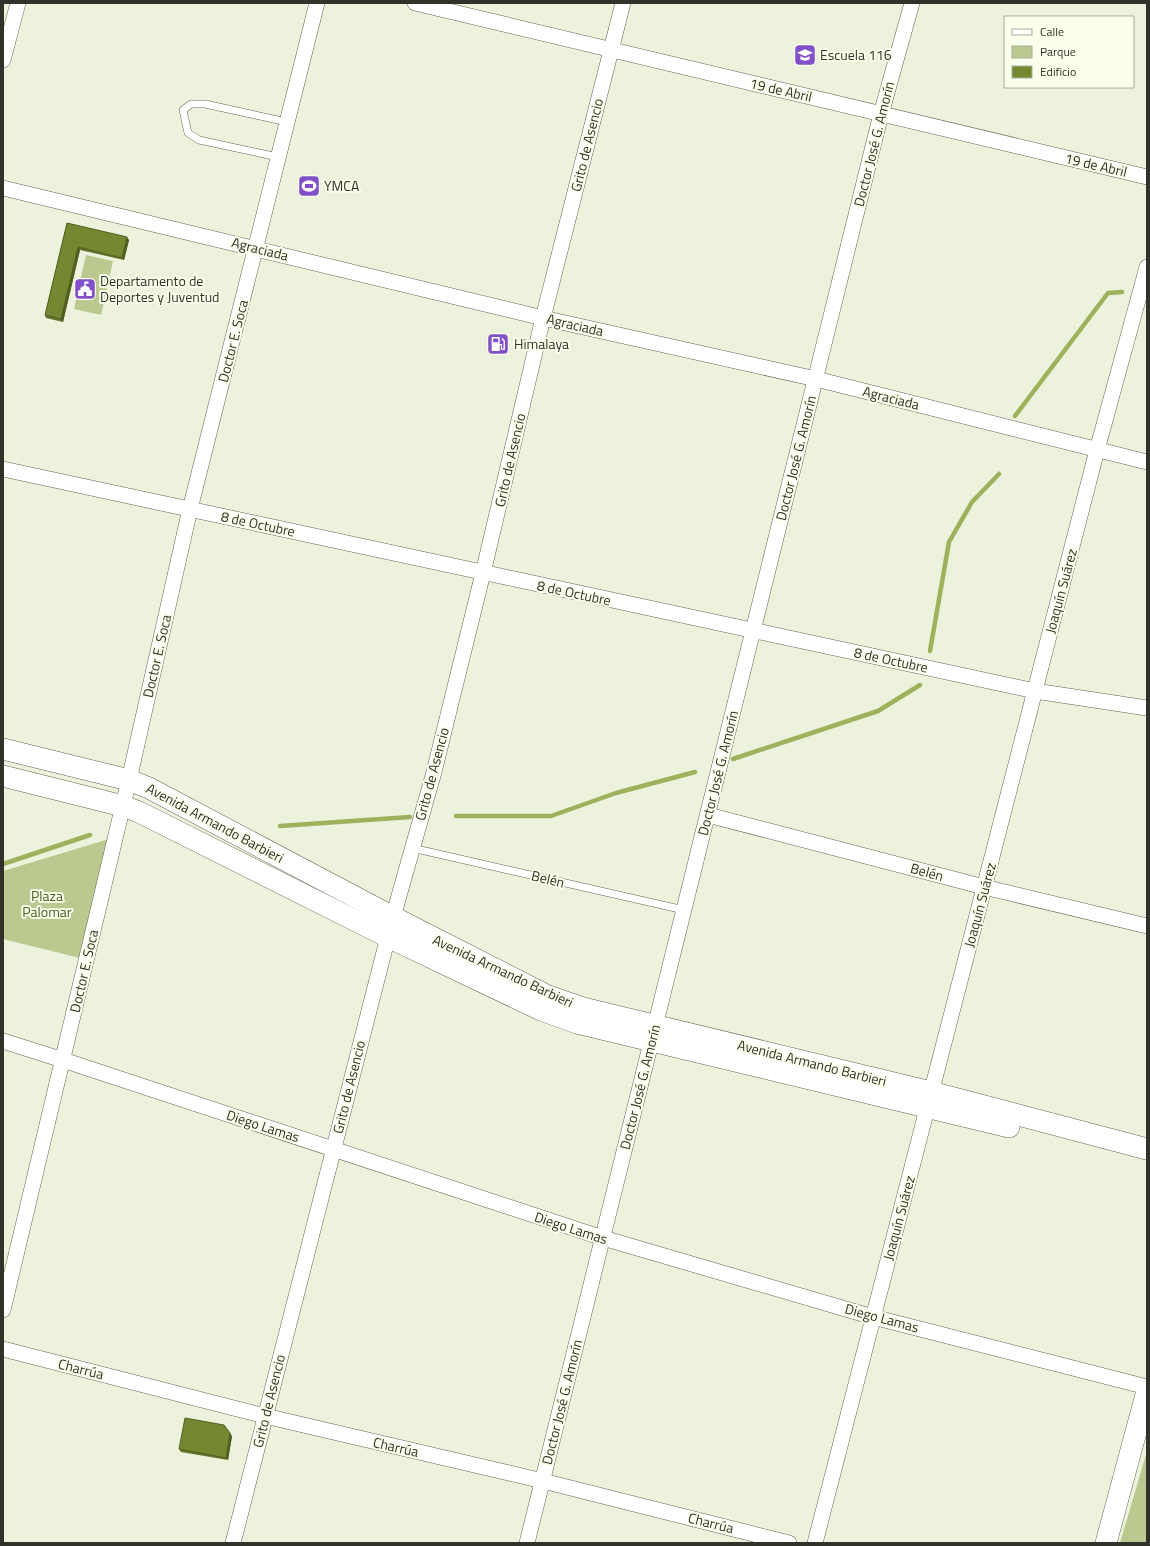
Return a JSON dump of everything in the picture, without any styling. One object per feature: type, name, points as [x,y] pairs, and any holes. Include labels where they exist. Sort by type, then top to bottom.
[{"type":"street","points":[[3,60],[18,3]]},
{"type":"street","name":"Doctor E. Soca","points":[[3,1310],[123,806],[190,509],[317,3]]},
{"type":"street","name":"19 de Abril","points":[[416,3],[1147,177]]},
{"type":"street","name":"Grito de Asencio","points":[[233,1543],[390,927],[434,772],[543,318],[623,3]]},
{"type":"street","name":"Doctor José G. Amorín","points":[[527,1543],[881,114],[912,3]]},
{"type":"street","name":"Agraciada","points":[[3,188],[543,318],[816,379],[1147,462]]},
{"type":"street","name":"Joaquín Suárez","points":[[814,1543],[1097,450],[1147,267]]},
{"type":"street","name":"8 de Octubre","points":[[3,469],[1035,691],[1147,708]]},
{"type":"street","name":"Avenida Armando Barbieri","points":[[3,749],[129,780],[149,788],[390,927],[541,1010],[577,1023],[653,1033],[929,1100],[1147,1149]]},
{"type":"street","name":"Avenida Armando Barbieri","points":[[3,776],[123,806],[139,812],[390,927]]},
{"type":"street","name":"Belén","points":[[708,815],[984,888],[1147,926]]},
{"type":"street","name":"Diego Lamas","points":[[3,1041],[603,1238],[873,1317],[1147,1387]]},
{"type":"street","name":"Avenida Armando Barbieri","points":[[929,1100],[1120,1153],[1147,1163]]},
{"type":"street","name":"Charrúa","points":[[3,1349],[265,1416],[542,1481],[790,1543]]},
{"type":"street","points":[[1106,1543],[1147,1391]]},
{"type":"lane","points":[[278,157],[199,140],[188,133],[183,110],[191,104],[205,104],[287,122]]},
{"type":"lane","name":"Belén","points":[[412,848],[684,910]]},
{"type":"green space","points":[[86,255],[113,261],[101,315],[74,309]]},
{"type":"green space","name":"Plaza Palomar","points":[[109,839],[80,958],[3,939],[3,871]]},
{"type":"green space","points":[[1147,1451],[1147,1543],[1120,1543]]},
{"type":"building","points":[[67,223],[127,237],[122,258],[78,247],[61,319],[45,315]]},
{"type":"building","points":[[185,1418],[224,1425],[230,1433],[226,1458],[179,1449]]},
{"type":"waterway","points":[[1015,416],[1108,293],[1122,292]]},
{"type":"waterway","points":[[930,651],[949,542],[972,502],[999,474]]},
{"type":"waterway","points":[[733,759],[878,711],[920,685]]},
{"type":"waterway","points":[[456,816],[551,816],[616,793],[695,772]]},
{"type":"waterway","points":[[280,826],[410,817]]},
{"type":"waterway","points":[[3,864],[90,835]]},
{"type":"place","name":"Escuela 116","points":[[805,55]]},
{"type":"place","name":"YMCA","points":[[309,186]]},
{"type":"place","name":"Departamento de Deportes y Juventud","points":[[85,289]]},
{"type":"place","name":"Himalaya","points":[[498,344]]}]
